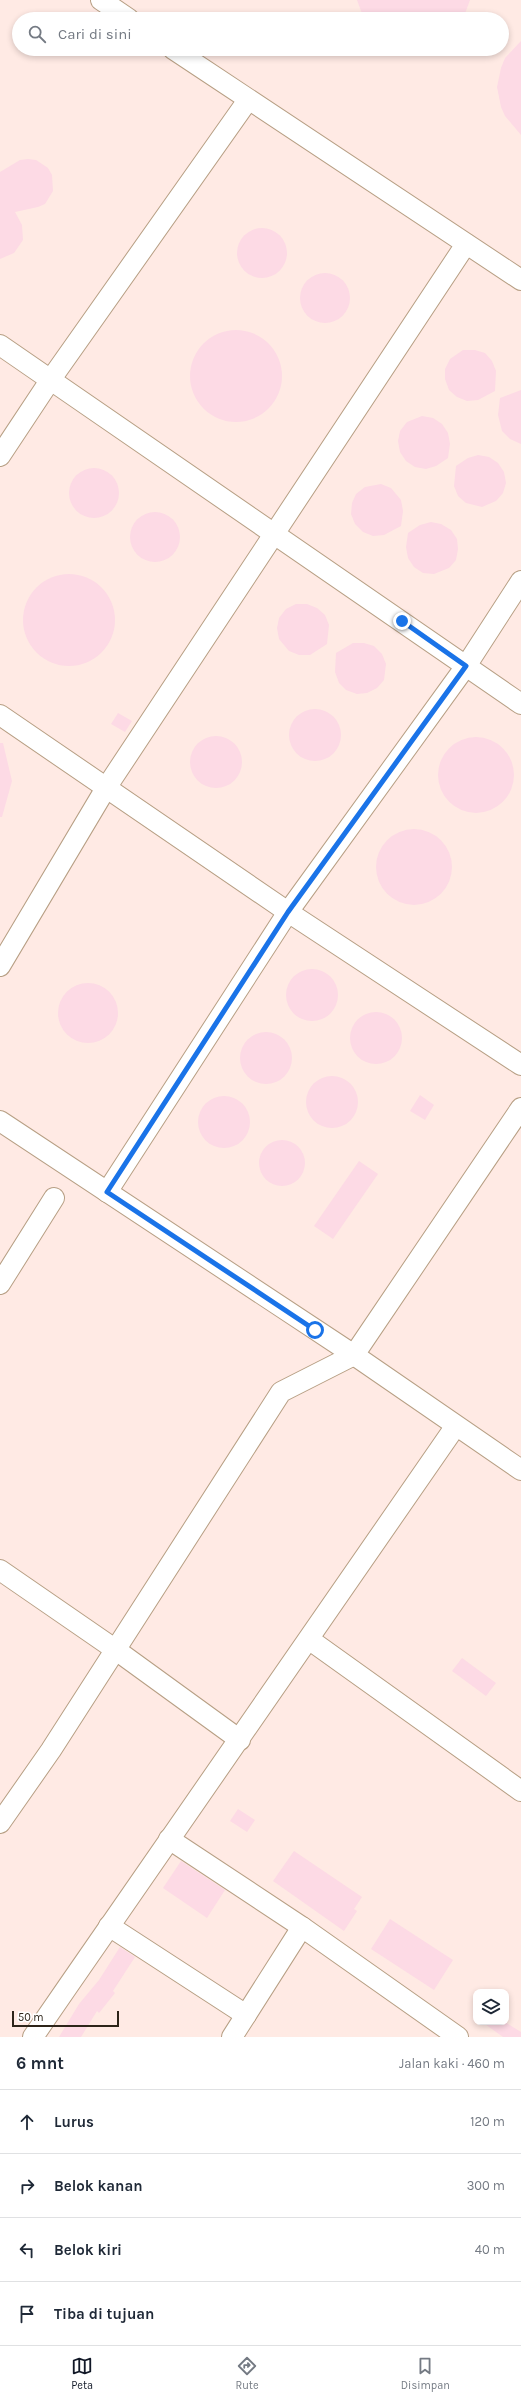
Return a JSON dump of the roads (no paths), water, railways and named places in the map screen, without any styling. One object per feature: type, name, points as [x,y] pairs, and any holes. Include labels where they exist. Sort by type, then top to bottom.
[{"type":"lane","points":[[101,0],[119,12]]},
{"type":"lane","points":[[183,56],[521,280]]},
{"type":"lane","points":[[0,456],[51,379],[248,100]]},
{"type":"lane","points":[[0,966],[106,788],[466,244]]},
{"type":"lane","points":[[0,345],[275,533],[521,704]]},
{"type":"lane","points":[[107,1192],[288,912],[466,666],[521,581]]},
{"type":"lane","points":[[0,715],[288,912],[521,1066]]},
{"type":"lane","points":[[0,1823],[51,1750],[281,1392],[354,1356],[521,1108]]},
{"type":"lane","points":[[0,1122],[354,1356],[455,1427],[521,1470]]},
{"type":"lane","points":[[0,1284],[54,1198]]},
{"type":"lane","points":[[33,2037],[169,1839],[310,1640],[455,1427]]},
{"type":"lane","points":[[0,1570],[116,1650],[240,1740]]},
{"type":"lane","points":[[310,1640],[521,1791]]},
{"type":"lane","points":[[169,1839],[302,1927],[458,2037]]},
{"type":"lane","points":[[109,1926],[246,2015]]},
{"type":"lane","points":[[232,2037],[302,1927]]}]
